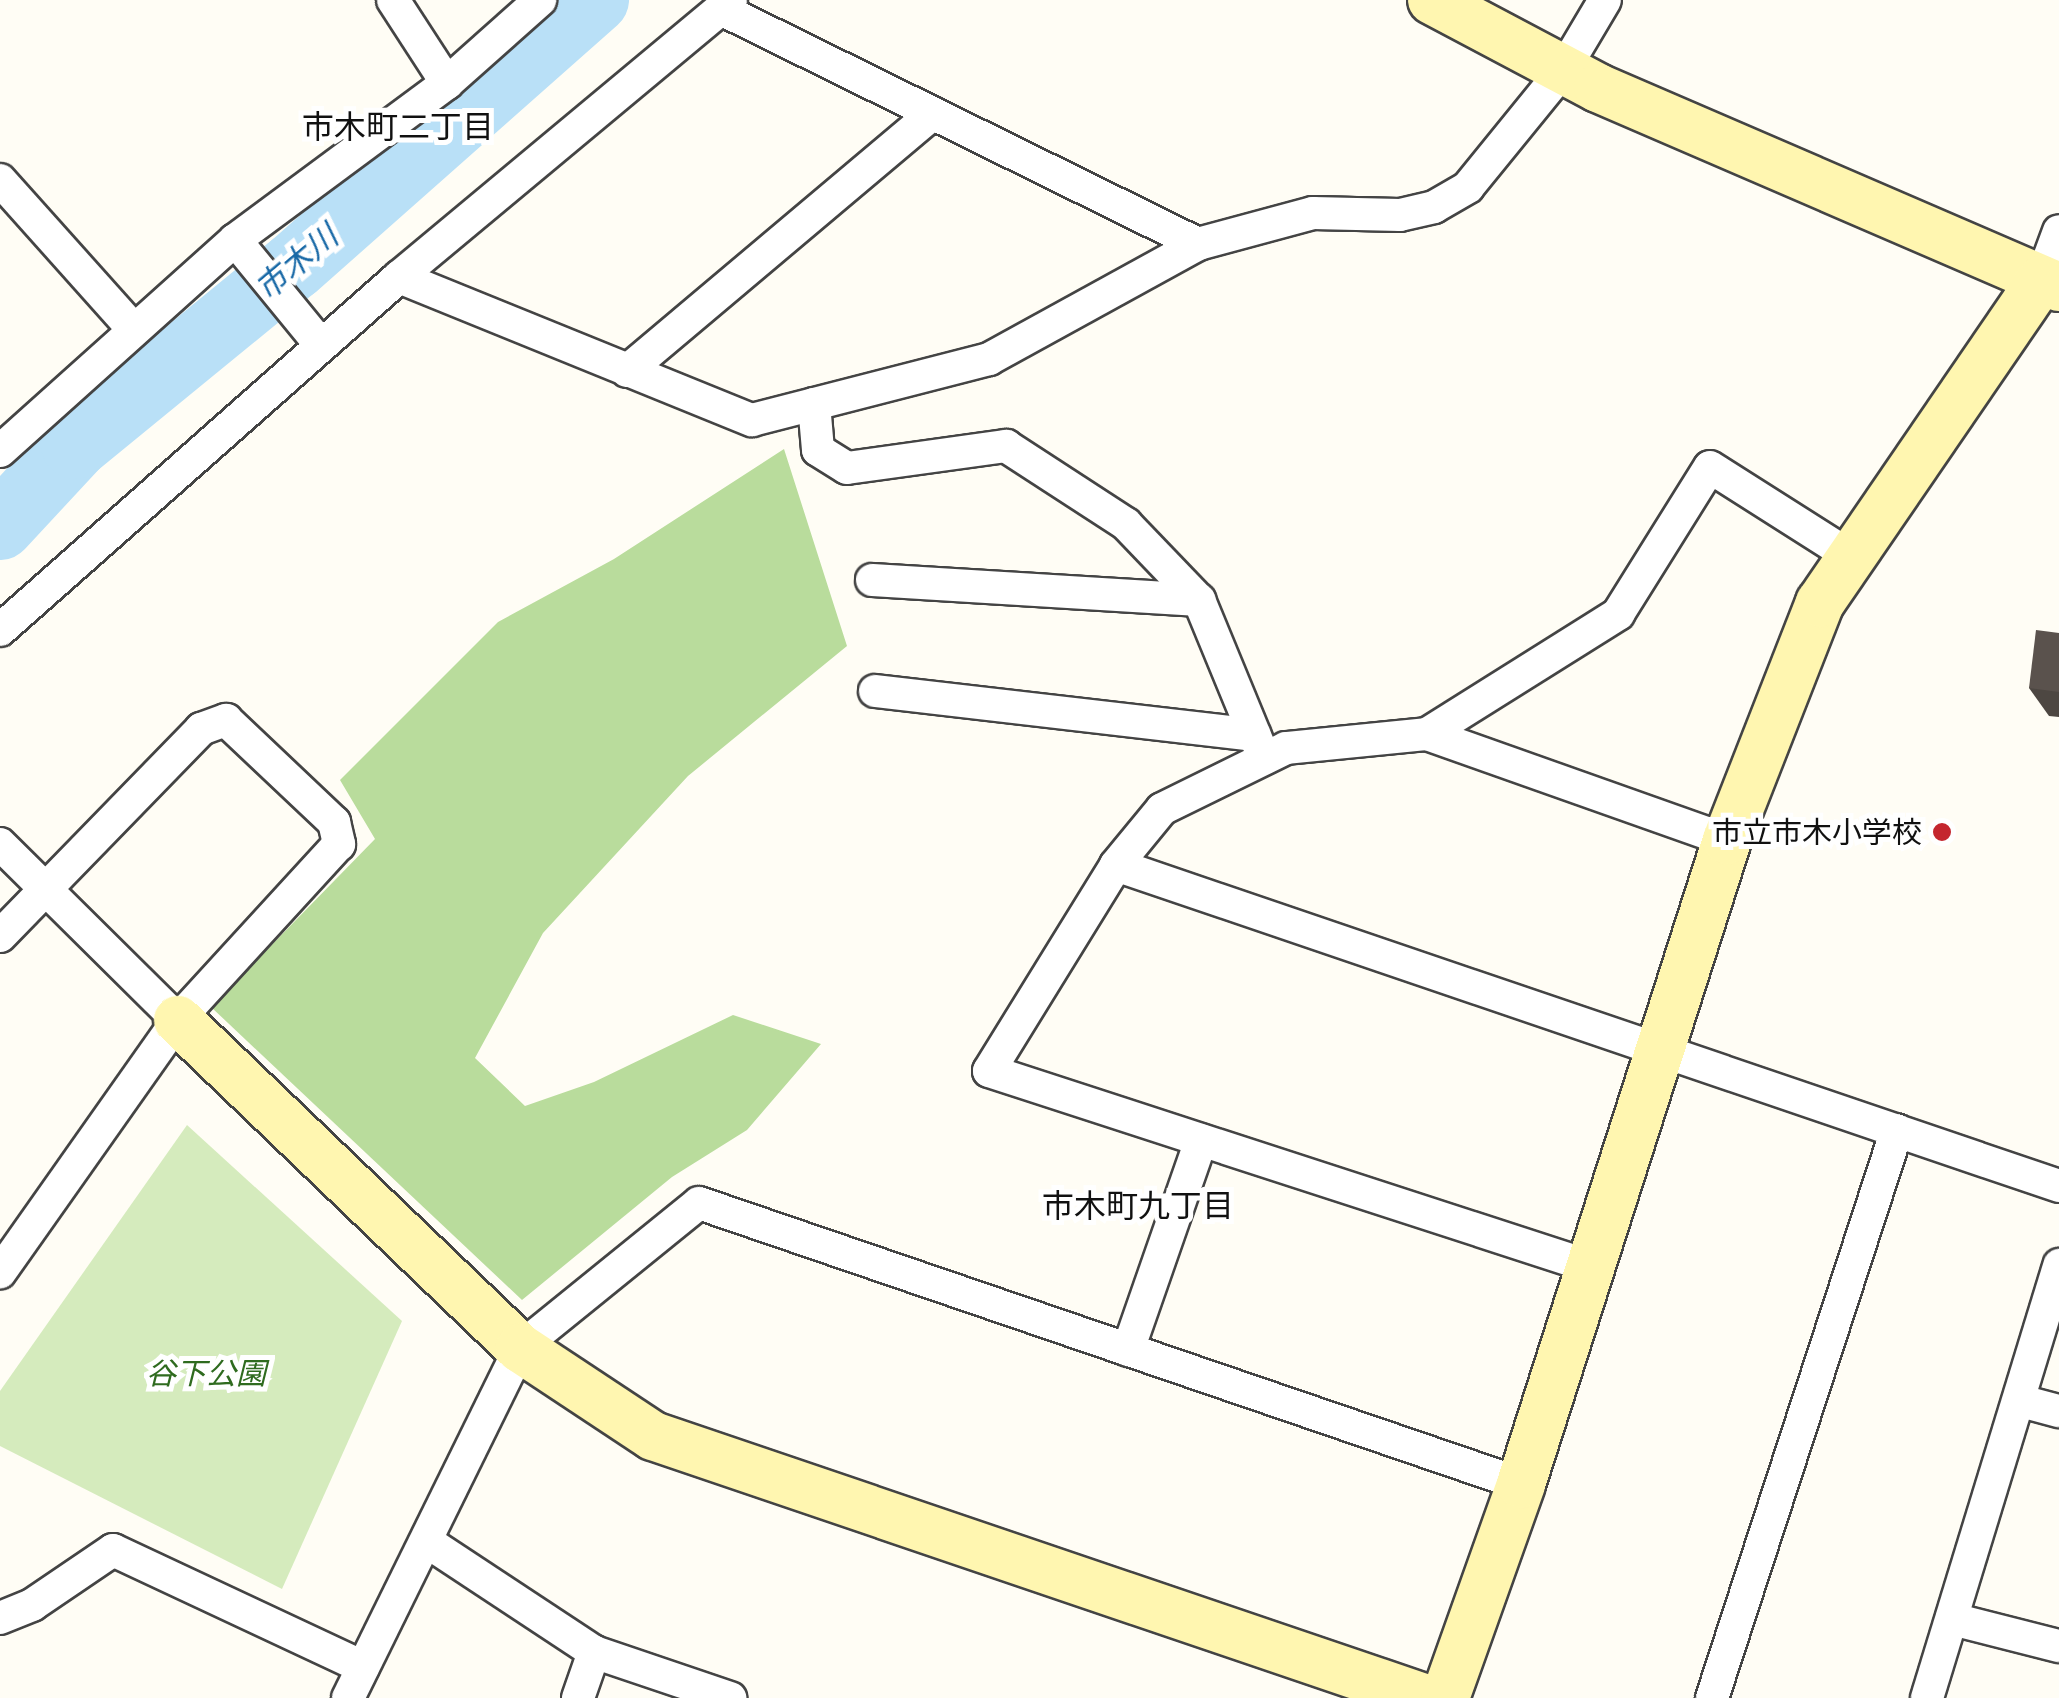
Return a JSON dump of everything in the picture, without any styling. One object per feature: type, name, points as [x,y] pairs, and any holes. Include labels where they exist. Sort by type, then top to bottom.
[{"type":"street","points":[[393,0],[447,83]]},
{"type":"street","points":[[0,451],[133,329],[243,250],[447,83],[540,0]]},
{"type":"street","points":[[1432,0],[1564,69],[2050,284]]},
{"type":"street","points":[[399,277],[752,420],[989,359],[1198,244],[1313,213],[1400,214],[1434,207],[1468,187],[1564,69],[1605,0]]},
{"type":"street","points":[[0,630],[313,335],[399,277],[726,4],[933,113],[1198,244]]},
{"type":"street","points":[[627,371],[933,113]]},
{"type":"street","points":[[0,180],[133,329]]},
{"type":"street","points":[[1445,1698],[1521,1484],[1727,840],[1820,602],[2050,284],[2059,231]]},
{"type":"street","points":[[243,250],[313,335]]},
{"type":"street","points":[[814,404],[818,450],[847,468],[1006,446],[1126,524],[1199,600],[1259,747]]},
{"type":"street","points":[[1427,734],[1618,614],[1710,467],[1850,556]]},
{"type":"street","points":[[872,580],[1199,600]]},
{"type":"street","points":[[875,690],[1259,747],[1286,748],[1427,734],[1727,840]]},
{"type":"street","points":[[0,936],[201,729],[226,720],[334,822],[339,844],[178,1020],[0,1272]]},
{"type":"street","points":[[1259,747],[1162,809],[1116,865],[989,1070],[1592,1267]]},
{"type":"street","points":[[0,844],[520,1348],[653,1436],[1424,1698]]},
{"type":"street","points":[[1116,865],[1659,1054],[2059,1186]]},
{"type":"street","points":[[1712,1698],[1897,1130]]},
{"type":"street","points":[[1128,1350],[1201,1140]]},
{"type":"street","points":[[348,1698],[429,1544],[520,1348],[699,1203],[1521,1484]]},
{"type":"street","points":[[1927,1698],[2021,1401],[2059,1266]]},
{"type":"street","points":[[2021,1401],[2059,1411]]},
{"type":"street","points":[[429,1544],[594,1652],[730,1698]]},
{"type":"street","points":[[0,1618],[32,1605],[112,1550],[363,1667]]},
{"type":"street","points":[[1952,1618],[2059,1646]]},
{"type":"street","points":[[578,1698],[594,1652]]},
{"type":"green space","points":[[784,449],[847,646],[688,776],[543,933],[475,1058],[525,1106],[594,1082],[733,1015],[821,1044],[747,1130],[672,1177],[522,1300],[211,1007],[375,839],[340,780],[498,622],[614,559]]},
{"type":"green space","name":"谷下公園","points":[[187,1125],[402,1321],[282,1589],[0,1446],[0,1391]]},
{"type":"building","points":[[2036,630],[2059,633],[2059,692],[2029,688]]},
{"type":"waterway","name":"市木川","points":[[0,526],[75,445],[294,266],[595,0]]},
{"type":"place","name":"市立市木小学校","points":[[1942,832]]},
{"type":"district","name":"市木町二丁目","points":[[398,126]]},
{"type":"district","name":"市木町九丁目","points":[[1138,1205]]}]
